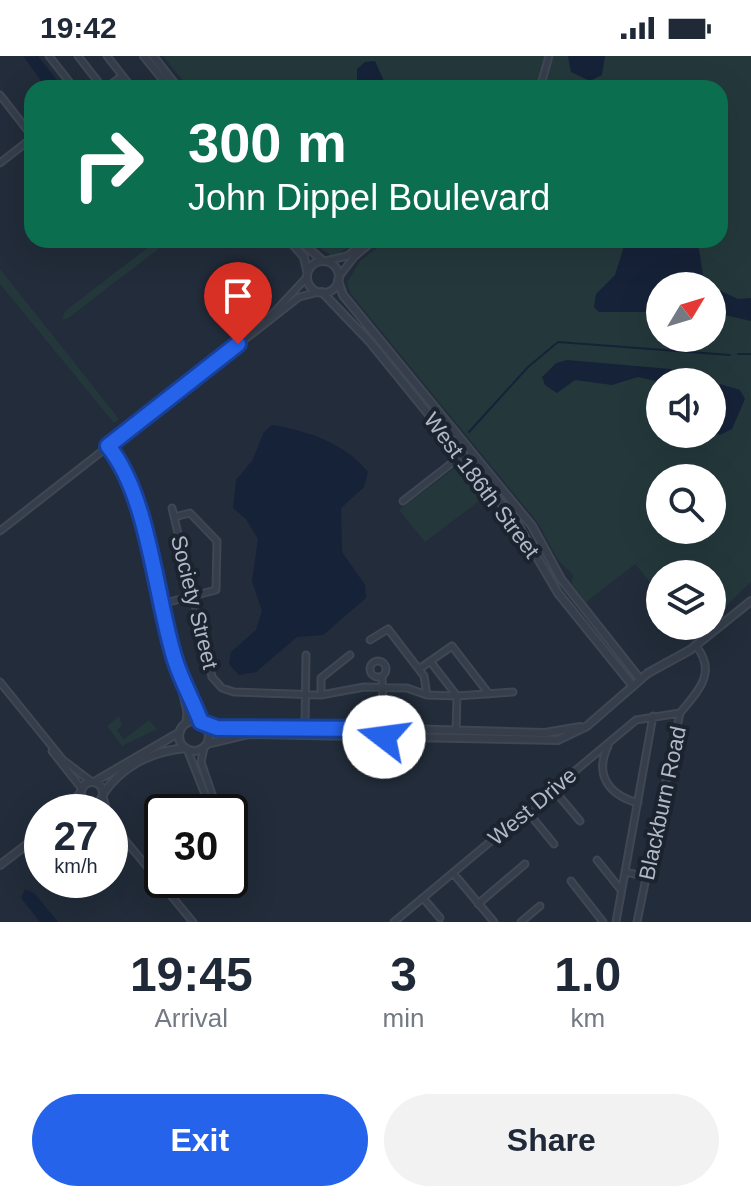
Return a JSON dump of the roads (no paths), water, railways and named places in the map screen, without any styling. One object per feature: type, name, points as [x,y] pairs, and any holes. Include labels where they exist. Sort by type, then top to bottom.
[{"type":"street","points":[[49,56],[68,80]]},
{"type":"street","points":[[78,56],[98,80]]},
{"type":"street","points":[[107,56],[125,80]]},
{"type":"street","points":[[144,56],[164,80]]},
{"type":"street","points":[[153,56],[172,80]]},
{"type":"street","points":[[542,80],[549,56]]},
{"type":"street","points":[[116,80],[122,76]]},
{"type":"street","points":[[0,95],[24,126]]},
{"type":"street","points":[[0,163],[24,144]]},
{"type":"street","points":[[296,248],[304,257],[309,285],[320,292]]},
{"type":"street","points":[[309,248],[335,267],[338,280]]},
{"type":"street","points":[[263,325],[314,264],[347,256],[357,248]]},
{"type":"street","points":[[0,531],[303,295],[331,291],[354,257],[365,248]]},
{"type":"street","name":"West 186th Street","points":[[338,280],[343,295],[500,486],[537,534],[561,579],[642,678]]},
{"type":"street","name":"West 186th Street","points":[[320,292],[361,331],[493,493],[527,536],[558,593],[633,686]]},
{"type":"street","points":[[78,794],[93,782],[180,732],[186,723],[187,712],[131,480],[108,446]]},
{"type":"street","points":[[403,501],[462,455]]},
{"type":"street","points":[[493,493],[500,486]]},
{"type":"street","name":"Society Street","points":[[172,508],[212,677],[229,692],[321,695],[384,688],[407,688],[427,695],[457,696],[513,692]]},
{"type":"street","points":[[161,604],[216,590],[219,546],[190,513],[174,517]]},
{"type":"street","points":[[186,723],[203,723],[221,728],[305,727],[551,741],[576,733],[642,678],[696,646],[751,601]]},
{"type":"street","points":[[370,640],[387,629],[427,682],[427,695]]},
{"type":"street","points":[[419,669],[451,646],[489,694]]},
{"type":"street","name":"Blackburn Road","points":[[637,922],[680,713],[700,689],[706,676],[706,662],[696,646]]},
{"type":"street","points":[[305,727],[306,655]]},
{"type":"street","points":[[321,695],[321,678],[350,655]]},
{"type":"street","points":[[175,661],[209,733],[201,762],[212,794]]},
{"type":"street","points":[[430,661],[457,696],[456,731]]},
{"type":"street","points":[[382,676],[384,733]]},
{"type":"street","points":[[0,682],[69,766],[101,786],[103,794]]},
{"type":"street","name":"West Drive","points":[[394,922],[640,717],[680,713]]},
{"type":"street","points":[[616,922],[653,716]]},
{"type":"street","points":[[104,794],[139,761],[166,749],[206,746],[249,734],[555,733],[572,730],[593,719]]},
{"type":"street","points":[[180,732],[181,742],[205,794]]},
{"type":"street","points":[[610,741],[602,765],[609,788],[638,803]]},
{"type":"street","points":[[49,743],[82,794]]},
{"type":"street","points":[[583,764],[602,765]]},
{"type":"street","points":[[553,789],[580,821]]},
{"type":"street","points":[[527,811],[554,844]]},
{"type":"street","points":[[128,841],[193,922]]},
{"type":"street","points":[[0,865],[24,847]]},
{"type":"street","points":[[597,860],[622,891]]},
{"type":"street","points":[[478,904],[525,864]]},
{"type":"street","points":[[626,872],[646,877]]},
{"type":"street","points":[[453,873],[491,921]]},
{"type":"street","points":[[571,881],[603,922]]},
{"type":"street","points":[[423,898],[440,918]]},
{"type":"street","points":[[521,922],[540,906]]},
{"type":"water","points":[[38,56],[57,80],[40,80],[24,57]]},
{"type":"water","points":[[568,56],[605,56],[602,75],[592,80],[571,72]]},
{"type":"water","points":[[375,61],[383,80],[357,80],[357,69],[365,62]]},
{"type":"water","points":[[623,248],[699,249],[703,272],[646,272],[646,312],[599,312],[594,307],[596,294],[615,275]]},
{"type":"water","points":[[726,293],[738,299],[751,298],[751,321],[726,315]]},
{"type":"water","points":[[567,360],[659,368],[646,368],[646,379],[638,377],[612,385],[575,380],[557,393],[545,385],[542,377],[556,363]]},
{"type":"water","points":[[726,386],[740,390],[745,399],[732,429],[726,432]]},
{"type":"water","points":[[272,425],[325,440],[348,453],[368,472],[364,487],[341,508],[342,552],[365,585],[366,598],[323,635],[297,637],[256,672],[239,675],[229,664],[231,652],[256,630],[262,611],[252,581],[258,539],[246,519],[233,508],[236,480],[252,461],[264,432]]},
{"type":"water","points":[[24,891],[24,898],[38,898],[58,922],[40,922],[21,898]]},
{"type":"waterway","points":[[469,432],[528,367],[558,342],[730,355]]},
{"type":"waterway","points":[[738,354],[751,354]]}]
